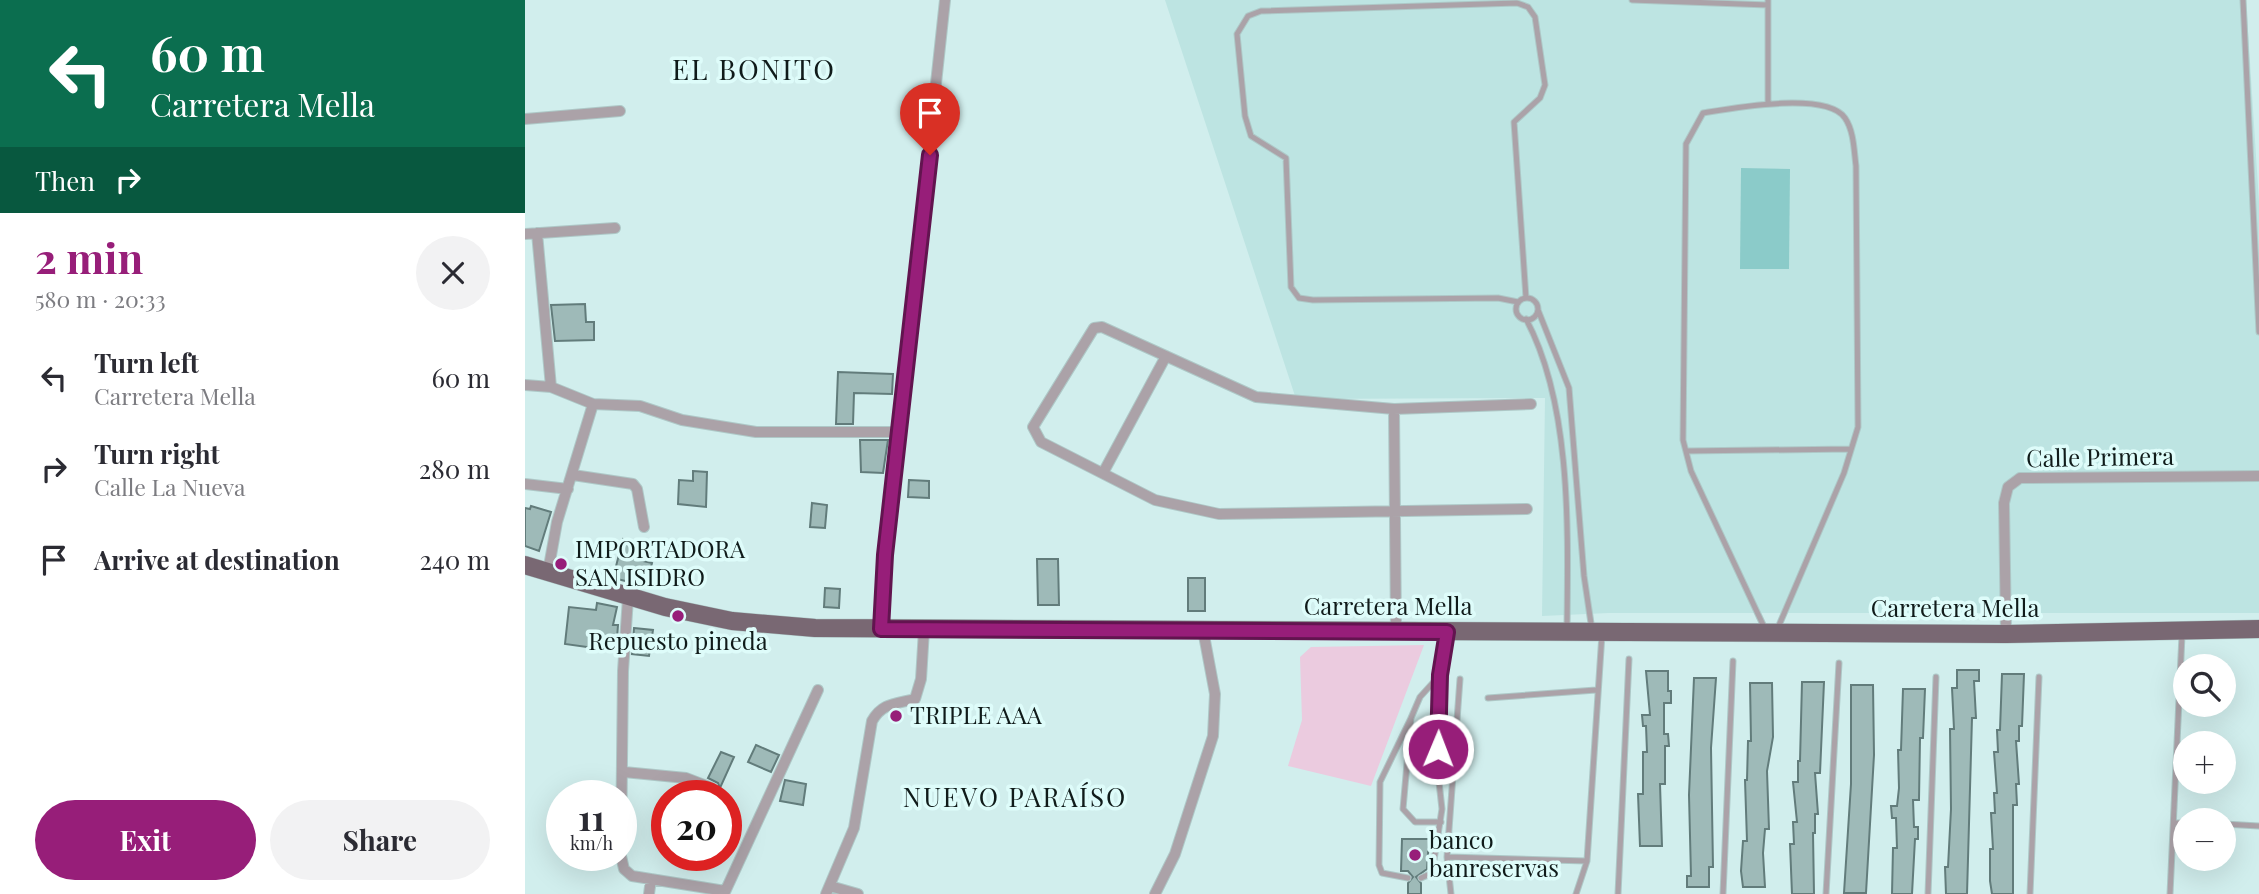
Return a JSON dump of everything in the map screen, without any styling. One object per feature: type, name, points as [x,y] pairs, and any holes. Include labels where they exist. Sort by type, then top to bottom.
[{"type":"main road","name":"Carretera Mella","points":[[525,565],[628,598],[732,621],[815,628],[2006,634],[2259,629]]},
{"type":"street","points":[[881,629],[885,555],[945,0]]},
{"type":"street","points":[[525,119],[620,111]]},
{"type":"street","points":[[551,387],[531,234],[615,228]]},
{"type":"street","points":[[1527,509],[1219,514],[1155,500],[1041,442],[1033,427],[1094,328],[1102,327],[1256,397],[1318,405],[1394,409],[1531,404]]},
{"type":"street","points":[[1103,473],[1166,356]]},
{"type":"street","points":[[525,384],[551,387],[593,404],[640,406],[682,420],[757,432],[900,432]]},
{"type":"street","points":[[548,572],[557,522],[593,404]]},
{"type":"street","points":[[1394,409],[1396,631]]},
{"type":"street","points":[[573,475],[633,484],[638,489],[644,527]]},
{"type":"street","name":"Calle Primera","points":[[2006,634],[2004,503],[2008,487],[2020,478],[2259,476]]},
{"type":"street","points":[[525,484],[568,489]]},
{"type":"street","points":[[624,780],[623,671],[628,598]]},
{"type":"street","points":[[858,894],[828,890],[848,848],[861,800],[872,721],[878,709],[915,699],[921,679],[924,630]]},
{"type":"street","points":[[1155,894],[1175,854],[1213,736],[1215,694],[1203,630]]},
{"type":"street","points":[[626,871],[632,876],[724,893],[818,690]]},
{"type":"street","points":[[624,772],[691,780]]},
{"type":"street","points":[[649,894],[651,879]]},
{"type":"lane","points":[[1632,0],[1768,2],[1768,104]]},
{"type":"lane","points":[[2243,0],[2259,332]]},
{"type":"lane","points":[[1526,298],[1514,122],[1541,98],[1545,85],[1535,17],[1528,7],[1517,3],[1443,3],[1274,10],[1248,16],[1237,34],[1245,117],[1251,136],[1286,158],[1291,287],[1299,298],[1498,298],[1518,302],[1526,298],[1534,300],[1569,388],[1584,576],[1597,630],[1587,861],[1576,894]]},
{"type":"lane","points":[[1768,104],[1827,106],[1844,116],[1851,128],[1856,166],[1858,426],[1844,472],[1771,633],[1691,471],[1683,440],[1685,144],[1703,113],[1768,104]]},
{"type":"lane","points":[[1518,302],[1517,313],[1525,319],[1555,399],[1568,578],[1567,630]]},
{"type":"lane","points":[[1525,319],[1531,318],[1538,310]]},
{"type":"lane","points":[[1686,451],[1850,449]]},
{"type":"lane","points":[[2176,808],[2182,631]]},
{"type":"lane","points":[[1421,878],[1432,873],[1441,822],[1438,773],[1440,675],[1447,632]]},
{"type":"lane","points":[[1618,894],[1629,659]]},
{"type":"lane","points":[[1723,894],[1733,661]]},
{"type":"lane","points":[[1826,894],[1839,663]]},
{"type":"lane","points":[[1408,878],[1382,873],[1379,865],[1380,782],[1420,697],[1440,675]]},
{"type":"lane","points":[[1928,894],[1936,677]]},
{"type":"lane","points":[[2030,894],[2039,677]]},
{"type":"lane","points":[[1451,894],[1447,857],[1459,679]]},
{"type":"lane","points":[[1487,698],[1596,690]]},
{"type":"lane","points":[[1411,718],[1403,809],[1415,822],[1441,822]]},
{"type":"lane","points":[[2236,825],[2259,826]]},
{"type":"lane","points":[[2170,894],[2173,851]]},
{"type":"lane","points":[[1447,857],[1587,861]]},
{"type":"shaded area","points":[[1165,0],[2246,0],[2259,202],[2259,613],[1609,613],[1542,616],[1545,398],[1296,399]]},
{"type":"shaded area","points":[[1741,168],[1790,169],[1789,269],[1740,269]]},
{"type":"shaded area","points":[[1424,645],[1371,786],[1288,766],[1302,720],[1300,657],[1311,647]]},
{"type":"building","points":[[585,304],[586,322],[594,322],[594,340],[555,341],[551,305]]},
{"type":"building","points":[[838,372],[893,374],[892,394],[854,393],[853,424],[836,424]]},
{"type":"building","points":[[860,440],[888,440],[883,473],[861,472]]},
{"type":"building","points":[[693,471],[707,472],[706,507],[678,504],[679,480],[693,481]]},
{"type":"building","points":[[909,480],[929,481],[929,498],[908,497]]},
{"type":"building","points":[[812,503],[827,505],[825,528],[810,527]]},
{"type":"building","points":[[531,506],[551,512],[539,551],[525,546],[525,508],[530,509]]},
{"type":"building","points":[[623,539],[639,543],[634,559],[652,563],[646,586],[613,578]]},
{"type":"building","points":[[1037,559],[1058,559],[1059,605],[1038,605]]},
{"type":"building","points":[[1188,578],[1205,578],[1205,611],[1188,611]]},
{"type":"building","points":[[825,588],[840,589],[839,608],[824,607]]},
{"type":"building","points":[[597,603],[617,607],[613,625],[618,625],[616,651],[565,644],[569,607],[596,610]]},
{"type":"building","points":[[634,628],[653,630],[649,656],[632,654]]},
{"type":"building","points":[[1957,670],[1979,670],[1979,681],[1974,681],[1976,718],[1972,718],[1967,894],[1946,894],[1945,867],[1948,867],[1951,809],[1950,729],[1954,729],[1952,688],[1957,688]]},
{"type":"building","points":[[1646,671],[1668,671],[1668,691],[1671,691],[1671,703],[1664,703],[1664,734],[1668,734],[1669,746],[1665,746],[1665,784],[1660,784],[1662,846],[1640,846],[1638,794],[1643,794],[1643,752],[1647,752],[1646,726],[1643,726],[1642,715],[1650,715]]},
{"type":"building","points":[[2002,674],[2024,674],[2022,726],[2019,726],[2019,741],[2016,741],[2019,784],[2016,784],[2017,805],[2013,805],[2013,894],[1992,894],[1990,881],[1990,849],[1993,849],[1991,813],[1995,813],[1994,793],[1997,793],[1994,752],[1998,752],[1997,730],[2000,730]]},
{"type":"building","points":[[1694,678],[1716,678],[1711,748],[1713,867],[1709,867],[1709,887],[1687,887],[1687,876],[1691,876],[1689,795]]},
{"type":"building","points":[[1802,682],[1824,682],[1820,773],[1815,773],[1818,814],[1815,814],[1813,833],[1814,894],[1792,894],[1790,844],[1794,844],[1793,822],[1797,822],[1793,782],[1798,782],[1800,761]]},
{"type":"building","points":[[1750,683],[1772,683],[1773,737],[1767,771],[1769,829],[1765,829],[1763,853],[1765,887],[1743,887],[1741,871],[1743,841],[1747,841],[1745,780],[1748,741],[1751,741]]},
{"type":"building","points":[[1851,685],[1873,685],[1874,755],[1866,893],[1844,893],[1851,784]]},
{"type":"building","points":[[1903,689],[1925,689],[1923,738],[1920,738],[1919,800],[1913,800],[1914,827],[1918,827],[1918,839],[1915,839],[1912,894],[1892,894],[1893,848],[1897,848],[1896,818],[1892,818],[1891,806],[1897,806],[1899,788],[1898,750],[1901,750]]},
{"type":"building","points":[[756,745],[779,755],[771,772],[748,762]]},
{"type":"building","points":[[721,752],[734,757],[724,780],[708,778]]},
{"type":"building","points":[[785,780],[806,784],[803,805],[780,801]]},
{"type":"building","name":"banco banreservas","points":[[1402,839],[1429,839],[1427,869],[1416,877],[1421,883],[1421,894],[1408,894],[1408,883],[1413,877],[1408,871],[1401,871]]},
{"type":"place","name":"IMPORTADORA SAN ISIDRO","points":[[561,564]]},
{"type":"place","name":"Repuesto pineda","points":[[678,616]]},
{"type":"place","name":"TRIPLE AAA","points":[[896,716]]},
{"type":"place","name":"banco banreservas","points":[[1415,855]]},
{"type":"district","name":"EL BONITO","points":[[754,70]]},
{"type":"district","name":"NUEVO PARAÍSO","points":[[1015,798]]},
{"type":"route","points":[[930,155],[885,555],[881,629],[1447,632],[1440,675],[1438,749]]}]
